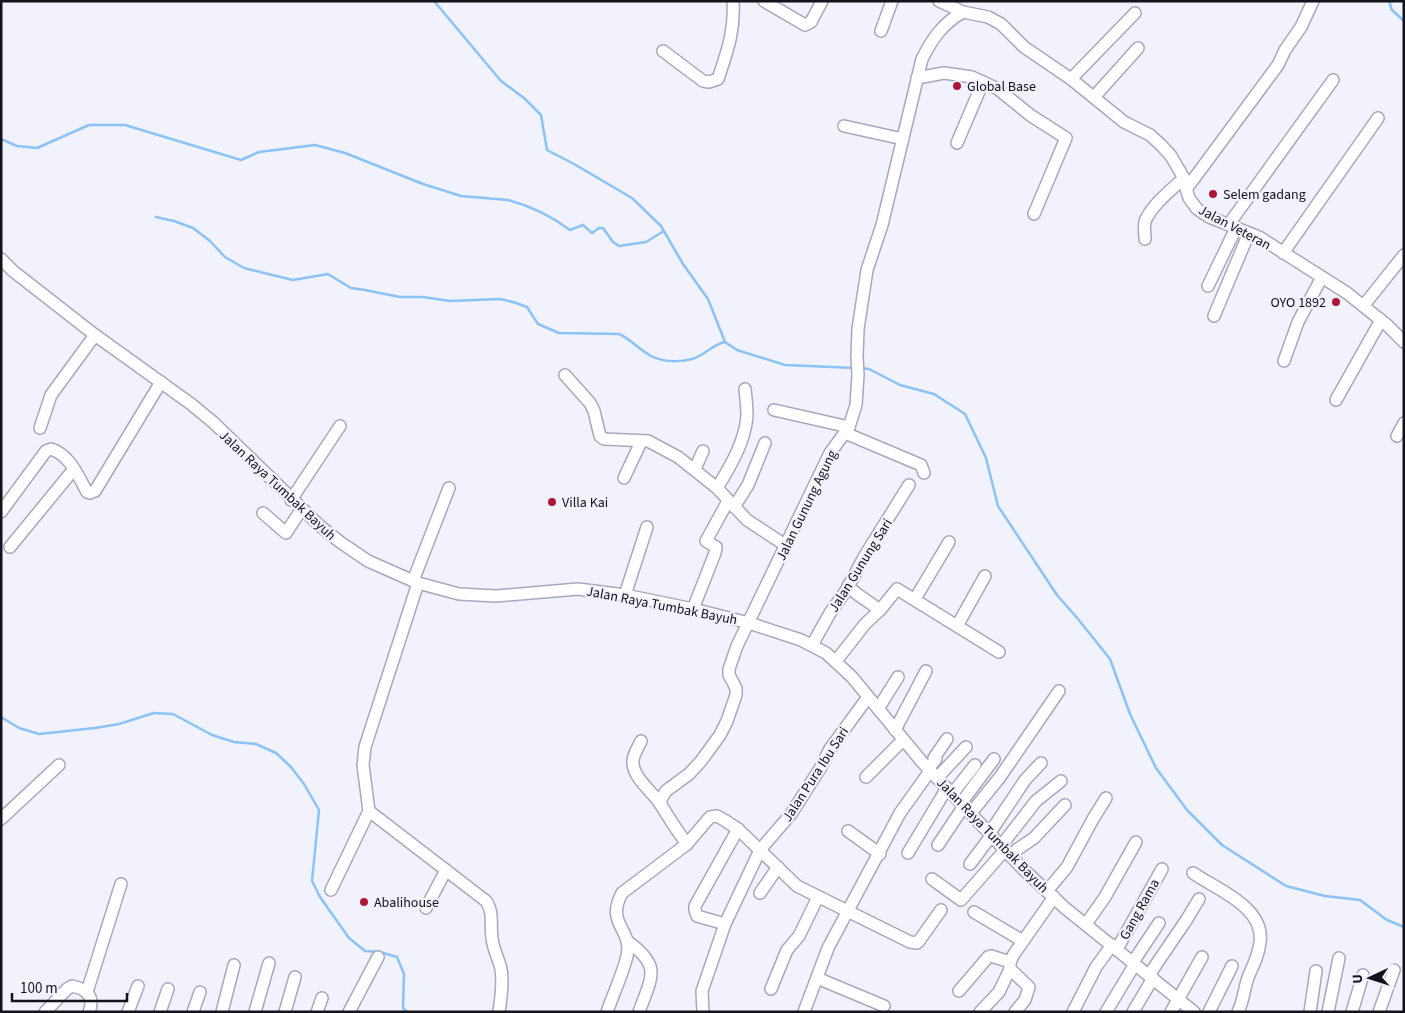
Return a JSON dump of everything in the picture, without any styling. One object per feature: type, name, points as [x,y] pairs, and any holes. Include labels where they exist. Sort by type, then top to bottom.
[{"type":"street","points":[[663,50],[703,81],[709,82],[718,79],[728,48],[734,20],[733,1]]},
{"type":"street","points":[[764,1],[804,25],[811,22],[822,1]]},
{"type":"street","points":[[881,31],[892,1]]},
{"type":"street","points":[[1145,239],[1144,226],[1146,219],[1158,203],[1185,183],[1278,65],[1285,50],[1301,27],[1313,1]]},
{"type":"street","points":[[939,2],[944,11],[944,25]]},
{"type":"street","name":"Jalan Veteran","points":[[939,2],[963,12],[996,20],[1024,47],[1071,79],[1124,122],[1150,136],[1162,146],[1171,156],[1185,183],[1189,198],[1197,209],[1209,217],[1259,237],[1322,277],[1364,305],[1404,342]]},
{"type":"street","points":[[944,25],[963,12]]},
{"type":"street","points":[[1071,79],[1135,13]]},
{"type":"street","name":"Jalan Gunung Agung","points":[[661,805],[661,799],[666,791],[689,774],[701,761],[720,735],[727,721],[736,695],[736,688],[729,675],[729,669],[737,646],[830,453],[847,430],[856,405],[861,306],[867,270],[882,225],[922,59],[944,25]]},
{"type":"street","points":[[1094,97],[1138,48]]},
{"type":"street","points":[[917,78],[944,73],[972,77],[998,89],[1030,115],[1066,138],[1034,214]]},
{"type":"street","points":[[1208,286],[1233,226],[1333,80]]},
{"type":"street","points":[[957,143],[984,82]]},
{"type":"street","points":[[1283,253],[1378,118]]},
{"type":"street","points":[[844,126],[903,140]]},
{"type":"street","points":[[1214,316],[1249,233]]},
{"type":"street","points":[[1364,305],[1404,255]]},
{"type":"street","name":"Jalan Raya Tumbak Bayuh","points":[[1,259],[13,272],[214,423],[302,510],[340,542],[368,561],[415,582],[447,592],[474,596],[578,589],[625,595],[749,623],[812,645],[826,653],[836,661],[902,740],[1005,851],[1050,894],[1194,1012]]},
{"type":"street","points":[[1284,361],[1298,322],[1322,277]]},
{"type":"street","points":[[1336,400],[1381,320]]},
{"type":"street","points":[[40,428],[51,395],[95,335]]},
{"type":"street","points":[[565,375],[590,403],[594,411],[600,436],[604,439],[648,441],[678,457],[717,488],[747,520],[785,545]]},
{"type":"street","points":[[1,512],[46,451],[51,449],[65,456],[87,492],[95,491],[161,382]]},
{"type":"street","points":[[717,488],[734,461],[744,431],[747,417],[745,388]]},
{"type":"street","points":[[774,410],[847,430],[922,464],[924,473]]},
{"type":"street","points":[[1397,436],[1404,423]]},
{"type":"street","points":[[291,500],[340,426]]},
{"type":"street","points":[[624,478],[641,442]]},
{"type":"street","points":[[693,609],[716,548],[706,541],[731,504],[748,486],[765,443]]},
{"type":"street","points":[[695,469],[703,451]]},
{"type":"street","points":[[10,546],[74,469]]},
{"type":"street","name":"Jalan Gunung Sari","points":[[812,645],[909,485]]},
{"type":"street","points":[[331,890],[369,810],[363,765],[365,747],[415,582],[449,488]]},
{"type":"street","points":[[262,513],[286,533],[302,510]]},
{"type":"street","points":[[625,595],[647,527]]},
{"type":"street","points":[[916,600],[950,542]]},
{"type":"street","points":[[957,626],[985,576]]},
{"type":"street","points":[[848,586],[880,610]]},
{"type":"street","points":[[836,661],[865,624],[880,610],[897,589],[999,652]]},
{"type":"street","points":[[895,730],[926,671]]},
{"type":"street","points":[[878,709],[898,677]]},
{"type":"street","points":[[965,807],[1000,777],[1059,691]]},
{"type":"street","name":"Jalan Pura Ibu Sari","points":[[703,1012],[702,991],[725,924],[760,850],[791,814],[821,767],[830,749],[868,697]]},
{"type":"street","points":[[941,780],[936,759],[934,758],[947,739]]},
{"type":"street","points":[[866,777],[902,740]]},
{"type":"street","points":[[641,741],[633,758],[632,764],[635,772],[661,805],[687,844]]},
{"type":"street","points":[[908,853],[941,780],[966,747]]},
{"type":"street","points":[[938,845],[965,807],[994,759]]},
{"type":"street","points":[[970,864],[1025,780],[1041,763]]},
{"type":"street","points":[[804,1012],[828,948],[880,854],[900,813],[941,780],[975,765]]},
{"type":"street","points":[[1,819],[60,766]]},
{"type":"street","points":[[932,880],[961,900],[1005,851],[1036,801],[1061,781]]},
{"type":"street","points":[[980,1012],[999,992],[1010,965],[1023,941],[1068,867],[1093,818],[1106,798]]},
{"type":"street","points":[[1005,851],[1034,838],[1065,805]]},
{"type":"street","points":[[369,810],[489,905],[492,938],[501,974],[500,1012]]},
{"type":"street","points":[[607,1012],[627,956],[627,940],[618,920],[616,904],[622,893],[687,844],[710,817],[717,816],[738,829],[797,886],[913,943],[919,941],[941,910]]},
{"type":"street","points":[[725,924],[697,916],[695,906],[738,829]]},
{"type":"street","points":[[848,832],[880,854]]},
{"type":"street","points":[[1086,924],[1105,897],[1136,842]]},
{"type":"street","points":[[760,893],[778,867]]},
{"type":"street","points":[[426,908],[446,870]]},
{"type":"street","name":"Gang Rama","points":[[1073,1012],[1096,967],[1114,947],[1162,870]]},
{"type":"street","points":[[1193,873],[1235,898],[1247,909],[1259,927],[1260,942],[1256,961],[1249,975],[1243,1002],[1238,1012]]},
{"type":"street","points":[[87,992],[121,884]]},
{"type":"street","points":[[772,989],[787,950],[796,941],[818,897]]},
{"type":"street","points":[[1133,1012],[1151,976],[1199,899]]},
{"type":"street","points":[[974,912],[1023,941]]},
{"type":"street","points":[[1106,1012],[1159,923]]},
{"type":"street","points":[[627,940],[641,951],[650,963],[651,973],[648,987],[639,1012]]},
{"type":"street","points":[[959,991],[990,956],[1010,965],[1028,987],[1025,1000],[1015,1012]]},
{"type":"street","points":[[349,1012],[378,957]]},
{"type":"street","points":[[1171,1012],[1202,957]]},
{"type":"street","points":[[1328,1012],[1339,958]]},
{"type":"street","points":[[255,1012],[269,963]]},
{"type":"street","points":[[222,1012],[234,965]]},
{"type":"street","points":[[1209,1012],[1232,966]]},
{"type":"street","points":[[1379,1012],[1394,970]]},
{"type":"street","points":[[1310,1012],[1316,971]]},
{"type":"street","points":[[1352,1012],[1363,975]]},
{"type":"street","points":[[285,1012],[295,977]]},
{"type":"street","points":[[817,978],[884,1006]]},
{"type":"street","points":[[45,1012],[69,986],[75,986],[87,992],[92,1000],[89,1012]]},
{"type":"street","points":[[128,1012],[138,986]]},
{"type":"street","points":[[160,1012],[168,989]]},
{"type":"street","points":[[193,1012],[200,992]]},
{"type":"street","points":[[316,1012],[322,998]]},
{"type":"waterway","points":[[434,1],[501,81],[524,98],[541,115],[547,150],[632,198],[661,226],[683,264],[708,299],[725,342],[737,350],[785,365],[855,368]]},
{"type":"waterway","points":[[1389,1],[1392,10],[1404,21]]},
{"type":"waterway","points":[[1,139],[17,146],[37,148],[89,125],[125,125],[241,160],[259,152],[315,145],[345,153],[423,184],[461,196],[516,202],[556,220],[570,230],[583,225],[592,233],[599,228],[603,228],[613,242],[619,246],[646,242],[664,231]]},
{"type":"waterway","points":[[156,217],[193,228],[210,241],[225,257],[244,268],[293,280],[328,274],[351,288],[400,297],[423,297],[450,301],[500,299],[527,307],[538,324],[559,333],[619,334],[647,354],[663,360],[690,360],[725,342]]},
{"type":"waterway","points":[[860,368],[869,369],[900,385],[934,394],[965,414],[986,458],[998,506],[1057,595],[1110,659],[1130,714],[1156,768],[1187,810],[1222,845],[1286,886],[1325,896],[1360,900],[1387,920],[1404,927]]},
{"type":"waterway","points":[[1,717],[19,728],[39,734],[119,724],[154,713],[173,714],[212,735],[234,742],[256,744],[276,753],[291,767],[304,784],[319,810],[312,881],[320,897],[349,938],[365,951],[380,952],[397,957],[404,974],[403,1008],[407,1012]]},
{"type":"place","name":"Global Base","points":[[957,86]]},
{"type":"place","name":"Selem gadang","points":[[1213,194]]},
{"type":"place","name":"OYO 1892","points":[[1336,302]]},
{"type":"place","name":"Villa Kai","points":[[552,502]]},
{"type":"place","name":"Abalihouse","points":[[364,902]]}]
